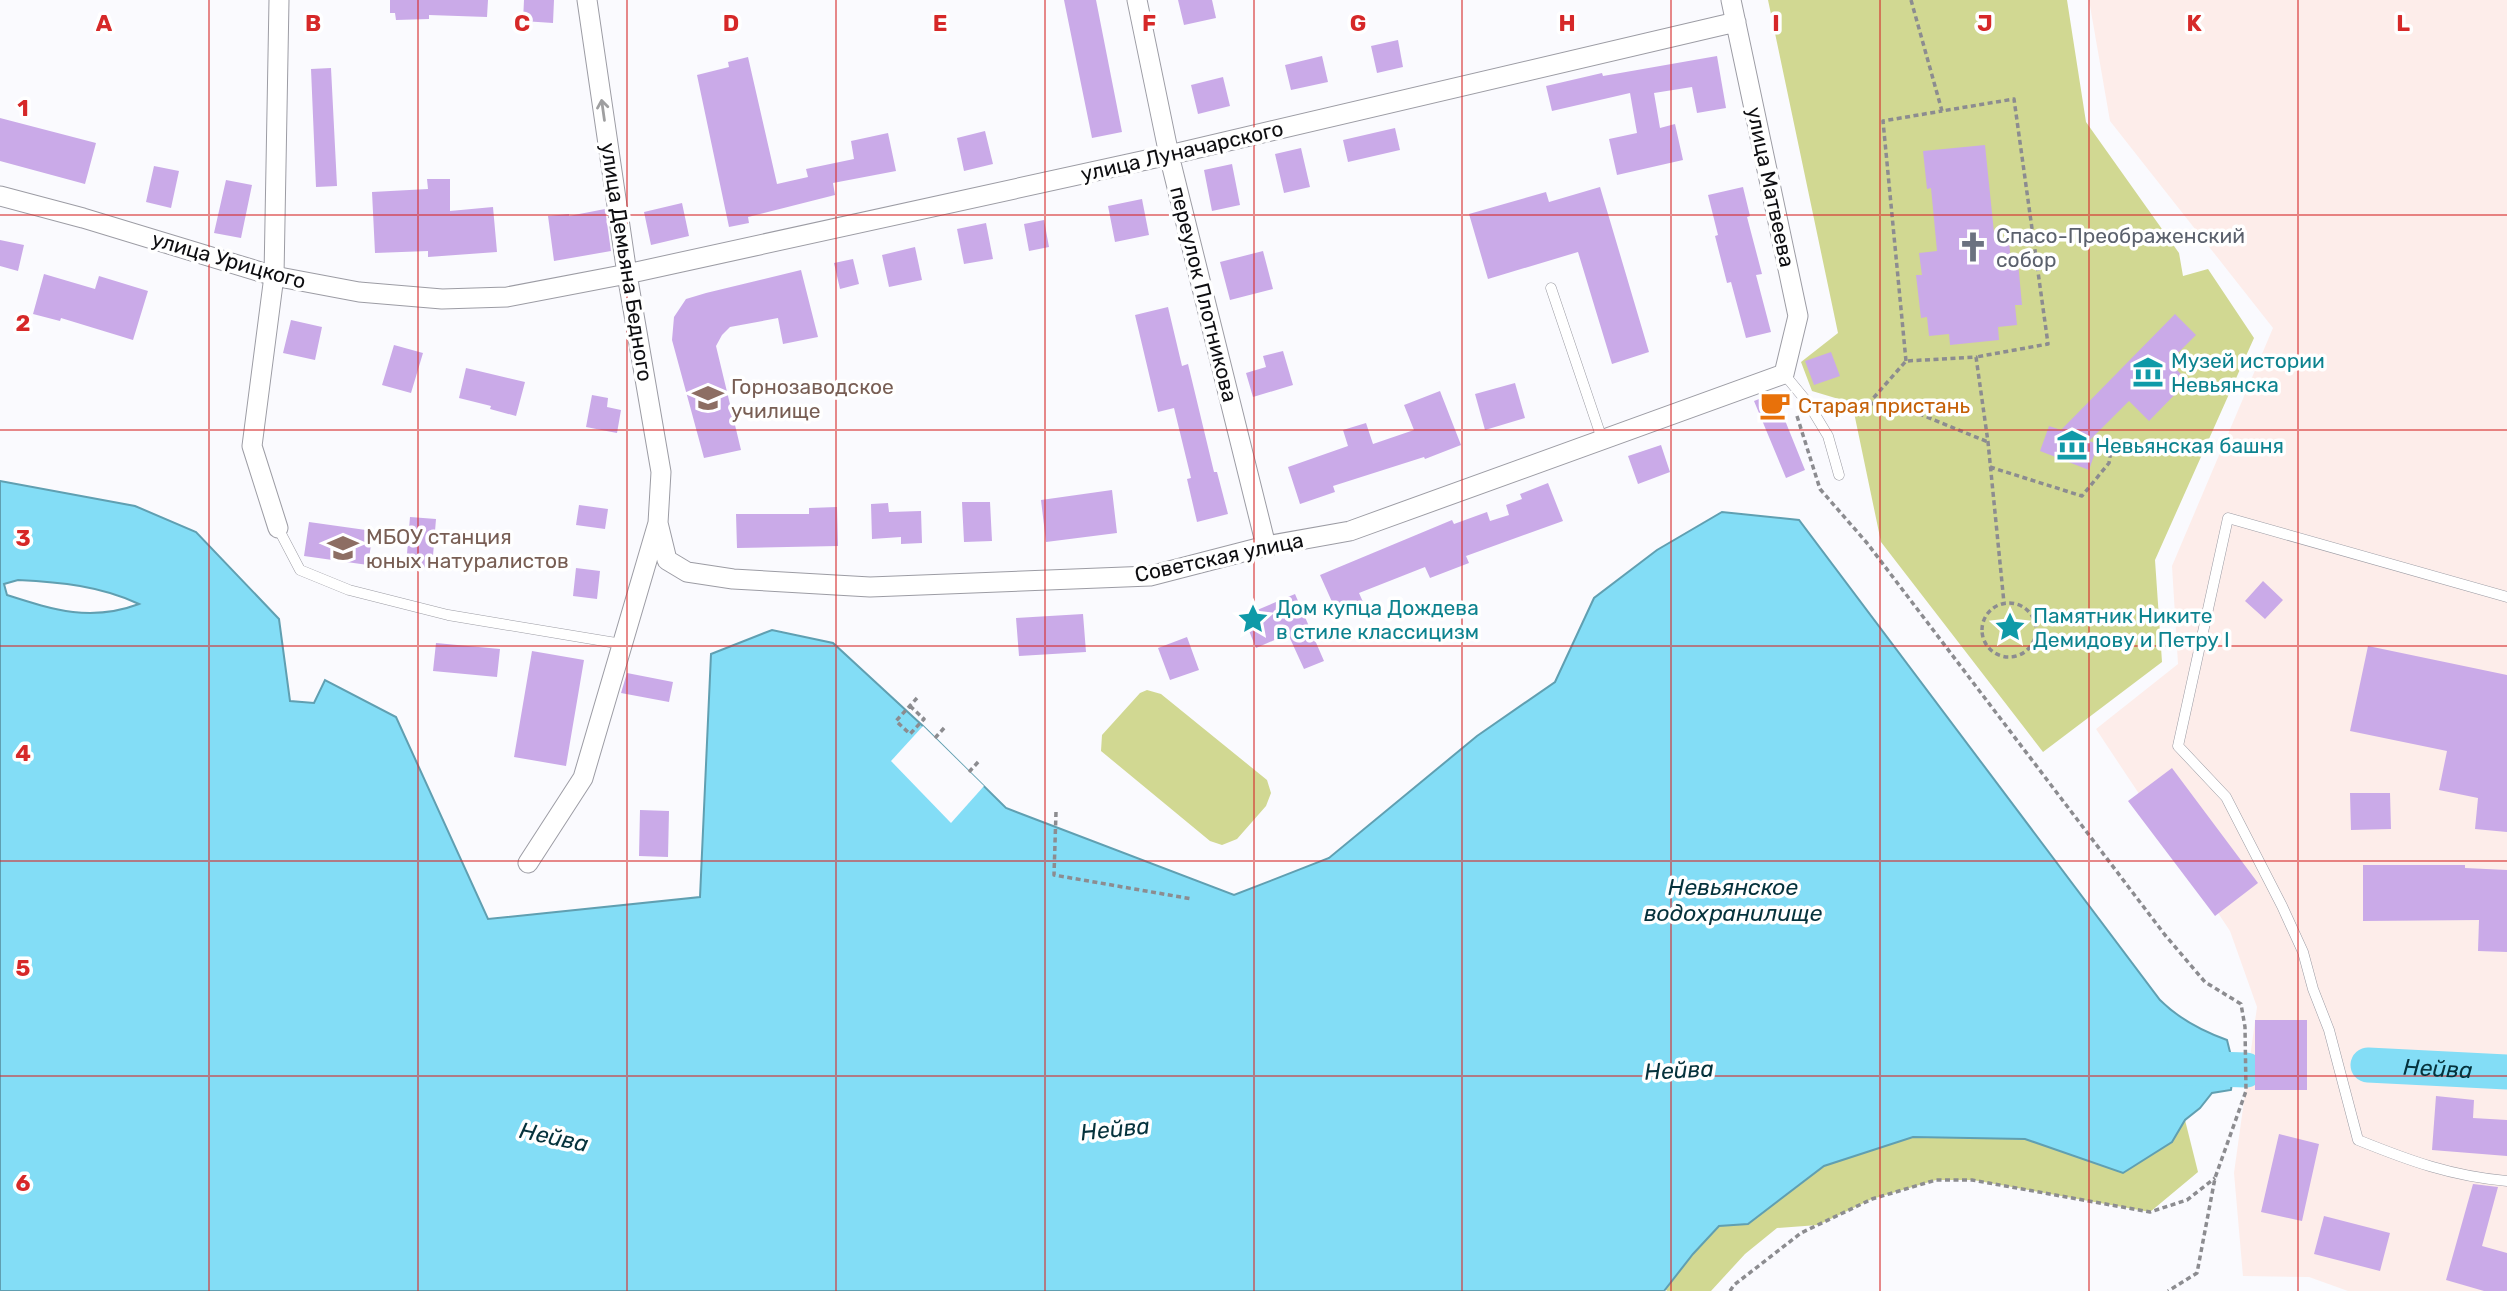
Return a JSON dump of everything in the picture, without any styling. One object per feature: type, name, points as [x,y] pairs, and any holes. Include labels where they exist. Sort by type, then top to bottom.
[{"type":"street","points":[[278,528],[252,446],[274,276],[279,0]]},
{"type":"street","name":"улица Демьяна Бедного","points":[[587,0],[627,274],[660,472],[658,523]]},
{"type":"street","name":"переулок Плотникова","points":[[1137,0],[1169,155],[1266,546]]},
{"type":"street","name":"улица Матвеева","points":[[1731,0],[1798,316],[1784,374]]},
{"type":"street","name":"улица Луначарского","points":[[627,274],[1169,155],[1736,22]]},
{"type":"street","name":"улица Урицкого","points":[[0,196],[83,218],[274,276],[359,292],[442,299],[506,297],[627,274]]},
{"type":"street","name":"Советская улица","points":[[658,523],[667,559],[687,572],[733,579],[870,587],[1150,576],[1266,546],[1350,531],[1784,374]]},
{"type":"street","points":[[528,863],[583,778],[658,523]]},
{"type":"lane","points":[[1551,288],[1602,439]]},
{"type":"lane","points":[[1784,374],[1808,402],[1828,436],[1839,475]]},
{"type":"lane","points":[[2507,597],[2228,518],[2178,746],[2226,797],[2282,906],[2303,953],[2329,1030],[2358,1140],[2423,1166],[2471,1178],[2507,1181]]},
{"type":"lane","points":[[278,528],[300,570],[349,590],[448,615],[622,644]]},
{"type":"path","points":[[1911,0],[1942,111]]},
{"type":"path","points":[[1869,403],[1906,361],[1976,357],[2048,344],[2014,99],[1883,121],[1906,361]]},
{"type":"path","points":[[1976,357],[1988,442],[2004,603]]},
{"type":"path","points":[[1808,402],[1869,403],[1922,415],[1988,442]]},
{"type":"path","points":[[1796,413],[1820,489],[1867,542],[2165,935],[2205,982],[2241,1004],[2245,1027],[2246,1091],[2216,1178],[2197,1273],[2168,1291]]},
{"type":"path","points":[[1990,467],[2081,496],[2109,463],[2112,443]]},
{"type":"path","points":[[2004,603],[2016,603],[2027,609],[2034,619],[2036,631],[2033,643],[2025,652],[2014,657],[2002,657],[1991,651],[1983,641],[1981,629],[1984,617],[1992,608],[2004,603]]},
{"type":"path","points":[[910,706],[924,719],[910,734],[896,721],[917,698]]},
{"type":"path","points":[[935,738],[946,727]]},
{"type":"path","points":[[969,772],[979,761]]},
{"type":"path","points":[[1056,812],[1054,875],[1192,899]]},
{"type":"path","points":[[1730,1291],[1734,1285],[1801,1233],[1872,1199],[1936,1180],[1972,1180],[2150,1212],[2187,1200],[2216,1178]]},
{"type":"shaded area","points":[[2089,0],[2507,0],[2507,1291],[2348,1291],[2309,1277],[2243,1276],[2234,1173],[2257,1007],[2230,931],[2096,729],[2178,664],[2172,566],[2273,328],[2110,121]]},
{"type":"green space","points":[[1768,0],[2067,0],[2086,122],[2179,253],[2183,276],[2208,269],[2254,338],[2155,560],[2162,662],[2043,752],[1881,542],[1852,403],[1812,391],[1801,362],[1838,333]]},
{"type":"green space","points":[[1147,690],[1161,694],[1267,780],[1271,793],[1266,806],[1237,839],[1222,845],[1210,841],[1101,751],[1102,735],[1140,693]]},
{"type":"green space","points":[[2185,1120],[2198,1172],[2150,1212],[1973,1180],[1936,1180],[1872,1199],[1818,1225],[1777,1228],[1745,1254],[1711,1291],[1665,1289],[1719,1226],[1748,1224],[1824,1166],[1913,1137],[2025,1139],[2123,1173],[2172,1142]]},
{"type":"water","name":"Невьянское водохранилище","points":[[0,481],[135,506],[196,532],[279,619],[290,701],[314,703],[325,680],[396,717],[488,919],[700,897],[711,654],[772,630],[833,643],[1006,808],[1234,895],[1329,858],[1477,736],[1555,682],[1594,598],[1657,550],[1722,512],[1799,520],[2160,1000],[2191,1024],[2227,1040],[2234,1068],[2231,1090],[2212,1093],[2200,1108],[2185,1120],[2172,1142],[2123,1173],[2025,1139],[1913,1137],[1824,1166],[1748,1224],[1719,1226],[1664,1291],[0,1291]],"holes":[[[18,580],[95,589],[139,604],[89,613],[57,609],[7,595],[4,584]]]},
{"type":"pier","points":[[923,726],[984,786],[951,823],[891,761]]},
{"type":"building","points":[[390,0],[488,0],[487,17],[429,15],[429,19],[396,20],[395,13],[390,13]]},
{"type":"building","points":[[524,0],[554,0],[553,23],[523,21]]},
{"type":"building","points":[[1064,0],[1096,0],[1122,132],[1092,138]]},
{"type":"building","points":[[1178,0],[1212,0],[1216,18],[1184,25]]},
{"type":"building","points":[[1398,40],[1403,67],[1377,73],[1371,46]]},
{"type":"building","points":[[1322,56],[1328,82],[1291,90],[1285,65]]},
{"type":"building","points":[[1717,56],[1726,108],[1697,113],[1692,87],[1654,93],[1660,128],[1675,124],[1683,160],[1617,175],[1609,139],[1637,133],[1630,93],[1552,111],[1546,86],[1602,73],[1603,76]]},
{"type":"building","points":[[748,57],[777,184],[808,177],[806,169],[854,159],[851,141],[888,133],[896,171],[833,183],[835,195],[748,217],[749,223],[729,227],[697,75],[729,67],[728,62]]},
{"type":"building","points":[[331,68],[337,186],[316,187],[311,69]]},
{"type":"building","points":[[1223,77],[1230,106],[1198,114],[1191,85]]},
{"type":"building","points":[[0,118],[96,143],[85,184],[0,161]]},
{"type":"building","points":[[1395,128],[1400,150],[1348,162],[1343,140]]},
{"type":"building","points":[[985,131],[993,164],[964,171],[957,138]]},
{"type":"building","name":"Спасо-Преображенский собор","points":[[1985,145],[1995,242],[2009,241],[2011,262],[2018,262],[2022,305],[2015,305],[2017,325],[1998,327],[1999,340],[1950,345],[1949,334],[1929,336],[1927,317],[1921,318],[1916,275],[1922,275],[1919,253],[1937,251],[1931,188],[1927,189],[1923,151]]},
{"type":"building","points":[[1301,148],[1310,187],[1284,193],[1275,154]]},
{"type":"building","points":[[1232,164],[1240,205],[1212,211],[1204,170]]},
{"type":"building","points":[[154,166],[179,171],[171,208],[146,202]]},
{"type":"building","points":[[427,179],[450,179],[450,211],[493,207],[497,252],[428,257],[428,251],[375,253],[372,192],[428,189]]},
{"type":"building","points":[[226,180],[252,185],[241,238],[214,233]]},
{"type":"building","points":[[1600,187],[1649,352],[1612,364],[1578,252],[1488,279],[1469,214],[1546,192],[1549,202]]},
{"type":"building","points":[[1743,187],[1750,216],[1747,217],[1762,274],[1756,275],[1771,332],[1746,338],[1731,282],[1727,283],[1708,195]]},
{"type":"building","points":[[1142,199],[1149,235],[1115,242],[1108,206]]},
{"type":"building","points":[[682,203],[689,236],[651,245],[644,212]]},
{"type":"building","points":[[605,209],[611,251],[554,261],[548,216],[569,216]]},
{"type":"building","points":[[1044,220],[1049,247],[1029,251],[1024,224]]},
{"type":"building","points":[[986,223],[993,259],[964,264],[957,229]]},
{"type":"building","points":[[0,240],[24,245],[18,271],[0,266]]},
{"type":"building","points":[[915,247],[922,280],[889,287],[882,255]]},
{"type":"building","points":[[1263,251],[1273,289],[1230,300],[1220,262]]},
{"type":"building","points":[[853,259],[859,284],[840,289],[834,263]]},
{"type":"building","name":"Горнозаводское училище","points":[[801,270],[818,337],[783,344],[778,318],[730,327],[722,335],[716,346],[741,450],[704,458],[672,340],[674,317],[686,299]]},
{"type":"building","points":[[44,274],[95,289],[99,276],[148,291],[133,340],[61,318],[60,321],[33,314]]},
{"type":"building","points":[[1168,307],[1182,366],[1188,364],[1214,472],[1217,472],[1228,514],[1197,522],[1187,479],[1191,478],[1174,408],[1158,412],[1135,315]]},
{"type":"building","name":"Музей истории Невьянска","points":[[2175,314],[2196,335],[2169,362],[2188,381],[2149,421],[2129,401],[2089,441],[2098,444],[2089,470],[2040,451],[2049,426],[2061,430]]},
{"type":"building","points":[[291,320],[322,327],[315,360],[283,353]]},
{"type":"building","points":[[394,345],[423,353],[411,393],[382,385]]},
{"type":"building","points":[[1283,351],[1293,385],[1253,397],[1246,373],[1266,367],[1263,356]]},
{"type":"building","points":[[1831,352],[1840,376],[1814,385],[1805,361]]},
{"type":"building","points":[[466,368],[525,382],[516,416],[459,398]]},
{"type":"building","points":[[1515,383],[1525,418],[1485,430],[1475,394]]},
{"type":"building","points":[[1440,391],[1461,445],[1425,459],[1424,457],[1333,486],[1335,492],[1300,504],[1288,467],[1348,446],[1343,430],[1366,423],[1373,444],[1414,430],[1404,405]]},
{"type":"building","points":[[1774,393],[1805,470],[1786,478],[1754,401]]},
{"type":"building","points":[[592,395],[608,398],[607,407],[621,410],[617,433],[586,427]]},
{"type":"building","points":[[1661,445],[1670,472],[1638,484],[1628,456]]},
{"type":"building","points":[[1548,483],[1563,521],[1466,556],[1469,563],[1430,578],[1425,567],[1359,593],[1363,602],[1337,613],[1320,575],[1452,520],[1454,524],[1487,512],[1490,521],[1509,515],[1506,505],[1522,499],[1520,494]]},
{"type":"building","points":[[1112,490],[1117,533],[1046,542],[1041,500]]},
{"type":"building","points":[[962,502],[990,502],[992,541],[964,542]]},
{"type":"building","points":[[888,503],[889,512],[921,511],[922,543],[901,544],[901,537],[872,539],[871,504]]},
{"type":"building","points":[[579,505],[608,509],[605,529],[576,525]]},
{"type":"building","points":[[837,507],[838,546],[737,548],[736,514],[809,514],[809,508]]},
{"type":"building","points":[[410,517],[436,519],[432,568],[406,566]]},
{"type":"building","points":[[309,522],[373,531],[368,565],[304,556]]},
{"type":"building","points":[[576,568],[600,571],[597,599],[573,596]]},
{"type":"building","points":[[2263,581],[2283,600],[2265,619],[2245,601]]},
{"type":"building","points":[[1295,594],[1324,661],[1304,669],[1288,634],[1256,648],[1243,616]]},
{"type":"building","points":[[1083,614],[1086,652],[1019,656],[1016,618]]},
{"type":"building","points":[[1187,637],[1199,670],[1170,680],[1158,648]]},
{"type":"building","points":[[436,643],[500,649],[497,677],[433,671]]},
{"type":"building","points":[[2368,646],[2507,675],[2507,832],[2475,829],[2478,798],[2439,790],[2447,751],[2350,731]]},
{"type":"building","points":[[532,651],[584,660],[566,766],[514,757]]},
{"type":"building","points":[[627,673],[673,682],[669,702],[621,693]]},
{"type":"building","points":[[2172,768],[2258,883],[2215,916],[2128,801]]},
{"type":"building","points":[[2350,793],[2390,793],[2391,829],[2351,830]]},
{"type":"building","points":[[640,810],[669,811],[668,857],[639,856]]},
{"type":"building","points":[[2363,865],[2465,865],[2465,868],[2507,870],[2507,952],[2478,951],[2479,920],[2363,921]]},
{"type":"building","points":[[2255,1020],[2307,1020],[2307,1090],[2255,1090]]},
{"type":"building","points":[[2436,1096],[2474,1100],[2473,1118],[2507,1120],[2507,1156],[2432,1150]]},
{"type":"building","points":[[2279,1134],[2319,1144],[2302,1221],[2261,1212]]},
{"type":"building","points":[[2473,1184],[2498,1187],[2482,1246],[2507,1253],[2507,1291],[2484,1291],[2446,1280]]},
{"type":"building","points":[[2324,1216],[2390,1233],[2380,1271],[2314,1254]]},
{"type":"waterway","name":"Нейва","points":[[2368,1065],[2507,1072]]},
{"type":"waterway","name":"Нейва","points":[[2185,1068],[2246,1070]]},
{"type":"place","name":"Спасо-Преображенский собор","points":[[1973,247]]},
{"type":"place","name":"Музей истории Невьянска","points":[[2148,372]]},
{"type":"place","name":"Горнозаводское училище","points":[[708,398]]},
{"type":"place","name":"Старая пристань","points":[[1775,405]]},
{"type":"place","name":"Невьянская башня","points":[[2072,445]]},
{"type":"place","name":"МБОУ станция юных натуралистов","points":[[343,548]]},
{"type":"place","name":"Дом купца Дождева в стиле классицизм","points":[[1253,619]]},
{"type":"place","name":"Памятник Никите Демидову и Петру I","points":[[2010,627]]}]
